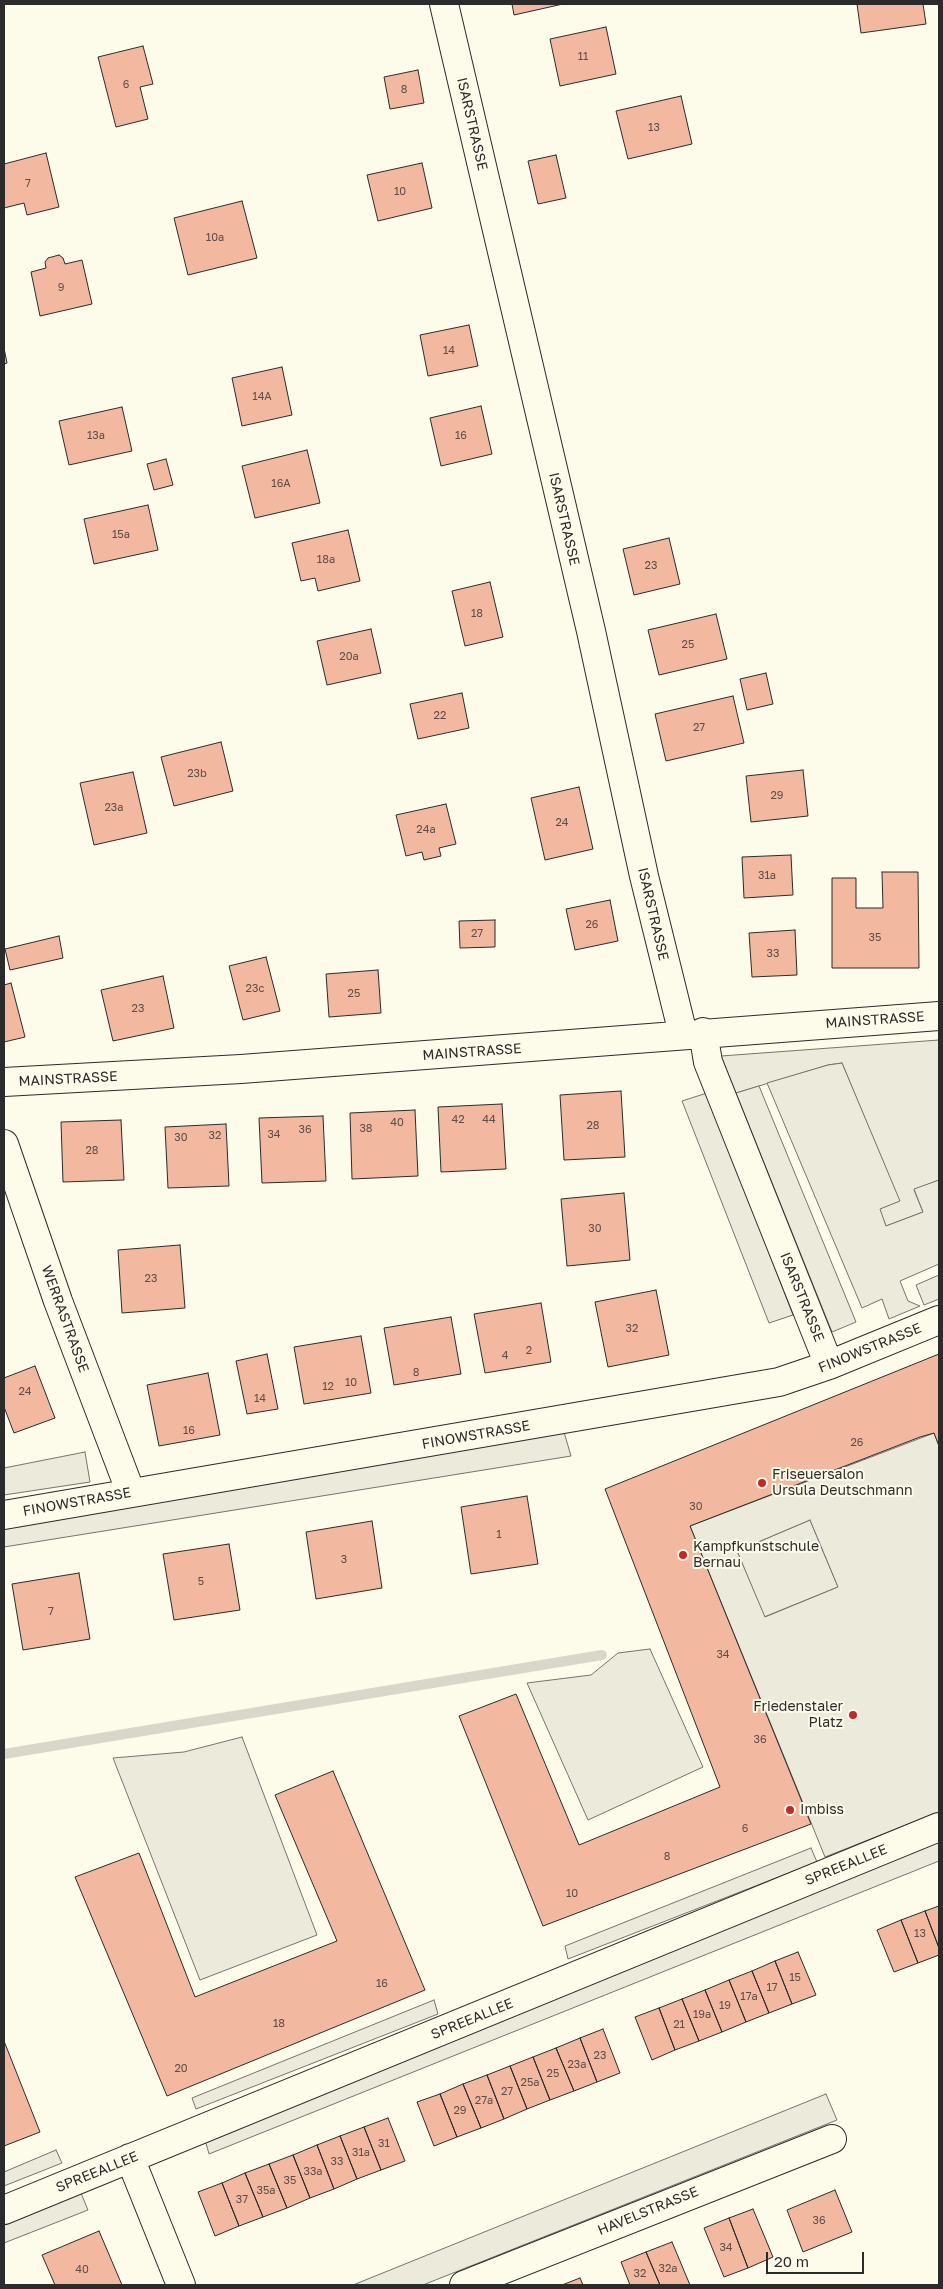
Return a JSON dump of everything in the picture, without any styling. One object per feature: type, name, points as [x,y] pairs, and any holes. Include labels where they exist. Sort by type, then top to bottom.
[{"type":"street","name":"ISARSTRASSE","points":[[444,4],[591,631],[644,876],[693,1033],[708,1062],[829,1365]]},
{"type":"street","name":"MAINSTRASSE","points":[[4,1082],[242,1069],[509,1050],[693,1033],[939,1016]]},
{"type":"street","name":"WERRASTRASSE","points":[[4,1144],[58,1301],[131,1492]]},
{"type":"street","name":"FINOWSTRASSE","points":[[4,1515],[779,1382],[829,1365],[939,1320]]},
{"type":"street","name":"SPREEALLEE","points":[[4,2210],[939,1827]]},
{"type":"street","name":"HAVELSTRASSE","points":[[464,2285],[832,2139]]},
{"type":"street","points":[[130,2158],[181,2285]]},
{"type":"shaded area","points":[[939,1040],[939,1180],[914,1190],[923,1212],[886,1226],[879,1209],[899,1201],[842,1063],[828,1065],[736,1093],[721,1056]]},
{"type":"shaded area","points":[[842,1063],[900,1201],[880,1209],[886,1226],[923,1212],[914,1189],[939,1180],[939,1264],[900,1281],[908,1301],[920,1306],[889,1319],[882,1299],[862,1308],[767,1083],[828,1065]]},
{"type":"shaded area","points":[[759,1086],[856,1322],[832,1332],[736,1093]]},
{"type":"shaded area","points":[[707,1093],[793,1315],[769,1323],[682,1101]]},
{"type":"shaded area","points":[[939,1275],[939,1299],[924,1305],[916,1285]]},
{"type":"shaded area","points":[[564,1432],[571,1456],[4,1547],[4,1523]]},
{"type":"shaded area","name":"Friedenstaler Platz","points":[[934,1433],[939,1446],[939,1812],[825,1857],[690,1526]],"holes":[[[810,1520],[838,1587],[765,1617],[737,1551]]]},
{"type":"shaded area","points":[[85,1452],[90,1482],[4,1495],[4,1468]]},
{"type":"shaded area","points":[[810,1520],[838,1587],[764,1617],[737,1551]]},
{"type":"shaded area","points":[[650,1649],[703,1767],[588,1820],[527,1683],[591,1675],[618,1653]]},
{"type":"shaded area","points":[[242,1737],[317,1935],[200,1980],[113,1758],[184,1752]]},
{"type":"shaded area","points":[[939,1836],[939,1861],[209,2154],[204,2136]]},
{"type":"shaded area","points":[[811,1848],[817,1862],[568,1959],[565,1946]]},
{"type":"shaded area","points":[[434,2000],[438,2014],[196,2109],[192,2098]]},
{"type":"shaded area","points":[[826,2094],[837,2120],[423,2285],[353,2285]]},
{"type":"shaded area","points":[[56,2150],[62,2163],[4,2186],[4,2172]]},
{"type":"shaded area","points":[[78,2186],[88,2210],[4,2243],[4,2216]]},
{"type":"building","points":[[512,4],[563,4],[514,15]]},
{"type":"building","points":[[857,4],[923,4],[926,24],[861,33]]},
{"type":"building","points":[[606,27],[616,74],[560,86],[550,39]]},
{"type":"building","points":[[143,46],[153,84],[140,87],[148,119],[116,127],[98,57]]},
{"type":"building","points":[[418,70],[424,103],[390,109],[384,77]]},
{"type":"building","points":[[681,96],[692,144],[628,159],[616,111]]},
{"type":"building","points":[[46,153],[59,207],[27,215],[24,203],[4,208],[4,164]]},
{"type":"building","points":[[556,155],[566,198],[538,204],[528,161]]},
{"type":"building","points":[[422,163],[432,208],[378,221],[367,175]]},
{"type":"building","points":[[242,201],[257,258],[188,275],[174,218]]},
{"type":"building","points":[[59,255],[63,258],[65,264],[82,260],[92,304],[40,316],[31,272],[46,268],[45,262],[48,258]]},
{"type":"building","points":[[469,325],[478,366],[428,376],[420,335]]},
{"type":"building","points":[[4,348],[7,363],[4,364]]},
{"type":"building","points":[[282,367],[292,415],[242,426],[232,378]]},
{"type":"building","points":[[481,406],[492,454],[441,466],[430,418]]},
{"type":"building","points":[[122,407],[132,451],[69,465],[59,421]]},
{"type":"building","points":[[307,450],[320,503],[255,518],[242,466]]},
{"type":"building","points":[[166,459],[173,485],[154,490],[147,464]]},
{"type":"building","points":[[148,505],[158,550],[94,564],[84,519]]},
{"type":"building","points":[[348,530],[360,581],[318,591],[315,578],[301,581],[292,543]]},
{"type":"building","points":[[669,538],[680,584],[634,595],[623,549]]},
{"type":"building","points":[[490,582],[503,637],[465,646],[452,591]]},
{"type":"building","points":[[716,614],[727,659],[659,675],[648,630]]},
{"type":"building","points":[[371,629],[381,673],[327,685],[317,641]]},
{"type":"building","points":[[766,673],[773,704],[747,710],[740,679]]},
{"type":"building","points":[[462,693],[469,728],[418,739],[410,704]]},
{"type":"building","points":[[733,696],[744,743],[666,761],[655,714]]},
{"type":"building","points":[[221,742],[233,791],[174,806],[161,757]]},
{"type":"building","points":[[803,770],[808,816],[751,822],[746,776]]},
{"type":"building","points":[[133,772],[147,833],[94,845],[80,783]]},
{"type":"building","points":[[579,787],[593,849],[545,860],[531,798]]},
{"type":"building","points":[[446,804],[456,844],[439,848],[441,856],[424,860],[422,852],[406,856],[396,815]]},
{"type":"building","points":[[791,855],[793,895],[744,898],[742,857]]},
{"type":"building","points":[[882,872],[918,872],[919,968],[832,968],[832,878],[856,878],[856,908],[883,908]]},
{"type":"building","points":[[610,900],[618,941],[575,950],[566,909]]},
{"type":"building","points":[[495,920],[495,947],[460,948],[459,921]]},
{"type":"building","points":[[795,930],[797,975],[752,977],[749,933]]},
{"type":"building","points":[[59,936],[63,958],[10,970],[5,949]]},
{"type":"building","points":[[266,957],[280,1011],[243,1020],[229,966]]},
{"type":"building","points":[[378,970],[381,1013],[329,1017],[326,974]]},
{"type":"building","points":[[163,976],[174,1028],[113,1041],[101,990]]},
{"type":"building","points":[[11,983],[25,1037],[4,1042],[4,985]]},
{"type":"building","points":[[621,1091],[625,1157],[564,1160],[560,1095]]},
{"type":"building","points":[[502,1104],[506,1169],[441,1172],[438,1107]]},
{"type":"building","points":[[415,1110],[418,1176],[352,1179],[350,1113]]},
{"type":"building","points":[[323,1116],[326,1181],[262,1183],[259,1118]]},
{"type":"building","points":[[121,1120],[124,1180],[63,1182],[61,1122]]},
{"type":"building","points":[[226,1124],[229,1186],[168,1188],[165,1127]]},
{"type":"building","points":[[624,1193],[630,1260],[567,1266],[561,1199]]},
{"type":"building","points":[[180,1245],[185,1308],[122,1313],[118,1250]]},
{"type":"building","points":[[656,1290],[669,1355],[608,1367],[595,1302]]},
{"type":"building","points":[[541,1303],[551,1362],[485,1373],[474,1314]]},
{"type":"building","points":[[451,1317],[461,1374],[394,1385],[384,1328]]},
{"type":"building","points":[[361,1336],[371,1393],[304,1404],[294,1347]]},
{"type":"building","points":[[267,1354],[278,1409],[247,1414],[236,1361]]},
{"type":"building","points":[[939,1354],[939,1446],[934,1433],[920,1437],[690,1526],[811,1824],[543,1926],[459,1716],[516,1694],[579,1845],[720,1787],[605,1489]]},
{"type":"building","points":[[35,1366],[55,1418],[14,1433],[4,1407],[4,1378]]},
{"type":"building","points":[[208,1373],[220,1435],[159,1446],[147,1385]]},
{"type":"building","points":[[527,1496],[538,1564],[471,1574],[461,1507]]},
{"type":"building","points":[[372,1521],[382,1588],[316,1599],[306,1532]]},
{"type":"building","points":[[229,1544],[240,1610],[174,1620],[163,1554]]},
{"type":"building","points":[[79,1573],[90,1639],[23,1650],[12,1584]]},
{"type":"building","points":[[333,1771],[425,1990],[167,2096],[75,1877],[139,1853],[195,1997],[337,1941],[275,1795]]},
{"type":"building","points":[[939,1906],[939,1948],[925,1911]]},
{"type":"building","points":[[925,1911],[939,1948],[939,1955],[918,1963],[901,1920]]},
{"type":"building","points":[[901,1920],[918,1963],[894,1972],[877,1930]]},
{"type":"building","points":[[798,1952],[816,1995],[792,2004],[775,1961]]},
{"type":"building","points":[[775,1961],[792,2004],[769,2013],[752,1971]]},
{"type":"building","points":[[752,1971],[769,2013],[746,2022],[729,1980]]},
{"type":"building","points":[[729,1980],[746,2022],[722,2032],[705,1990]]},
{"type":"building","points":[[705,1990],[722,2032],[699,2041],[682,1999]]},
{"type":"building","points":[[682,1999],[699,2041],[675,2050],[659,2008]]},
{"type":"building","points":[[659,2008],[675,2050],[652,2060],[635,2017]]},
{"type":"building","points":[[603,2029],[620,2073],[597,2082],[580,2038]]},
{"type":"building","points":[[580,2038],[597,2082],[574,2091],[556,2048]]},
{"type":"building","points":[[4,2041],[40,2132],[4,2146]]},
{"type":"building","points":[[556,2048],[574,2091],[550,2100],[533,2057]]},
{"type":"building","points":[[533,2057],[550,2100],[527,2109],[510,2066]]},
{"type":"building","points":[[510,2066],[527,2109],[504,2119],[487,2075]]},
{"type":"building","points":[[487,2075],[504,2119],[481,2128],[463,2084]]},
{"type":"building","points":[[463,2084],[481,2128],[457,2137],[440,2094]]},
{"type":"building","points":[[440,2094],[457,2137],[434,2146],[417,2102]]},
{"type":"building","points":[[388,2118],[405,2161],[381,2170],[364,2127]]},
{"type":"building","points":[[364,2127],[381,2170],[357,2179],[340,2136]]},
{"type":"building","points":[[340,2136],[357,2179],[334,2189],[317,2145]]},
{"type":"building","points":[[317,2145],[334,2189],[310,2198],[293,2155]]},
{"type":"building","points":[[293,2155],[310,2198],[287,2208],[269,2164]]},
{"type":"building","points":[[269,2164],[287,2208],[263,2217],[245,2173]]},
{"type":"building","points":[[245,2173],[263,2217],[239,2226],[222,2183]]},
{"type":"building","points":[[222,2183],[239,2226],[215,2236],[198,2192]]},
{"type":"building","points":[[835,2190],[852,2232],[803,2252],[787,2210]]},
{"type":"building","points":[[753,2209],[773,2257],[748,2268],[729,2218]]},
{"type":"building","points":[[729,2218],[748,2268],[724,2277],[704,2228]]},
{"type":"building","points":[[99,2231],[122,2285],[55,2285],[42,2255]]},
{"type":"building","points":[[672,2242],[690,2285],[660,2285],[646,2252]]},
{"type":"building","points":[[646,2252],[660,2285],[630,2285],[621,2262]]},
{"type":"building","points":[[580,2278],[583,2285],[562,2285]]},
{"type":"waterway","points":[[4,1754],[602,1655]]},
{"type":"place","name":"Friseuersalon Ursula Deutschmann","points":[[762,1483]]},
{"type":"place","name":"Kampfkunstschule Bernau","points":[[683,1555]]},
{"type":"place","name":"Friedenstaler Platz","points":[[853,1715]]},
{"type":"place","name":"Imbiss","points":[[790,1810]]}]
